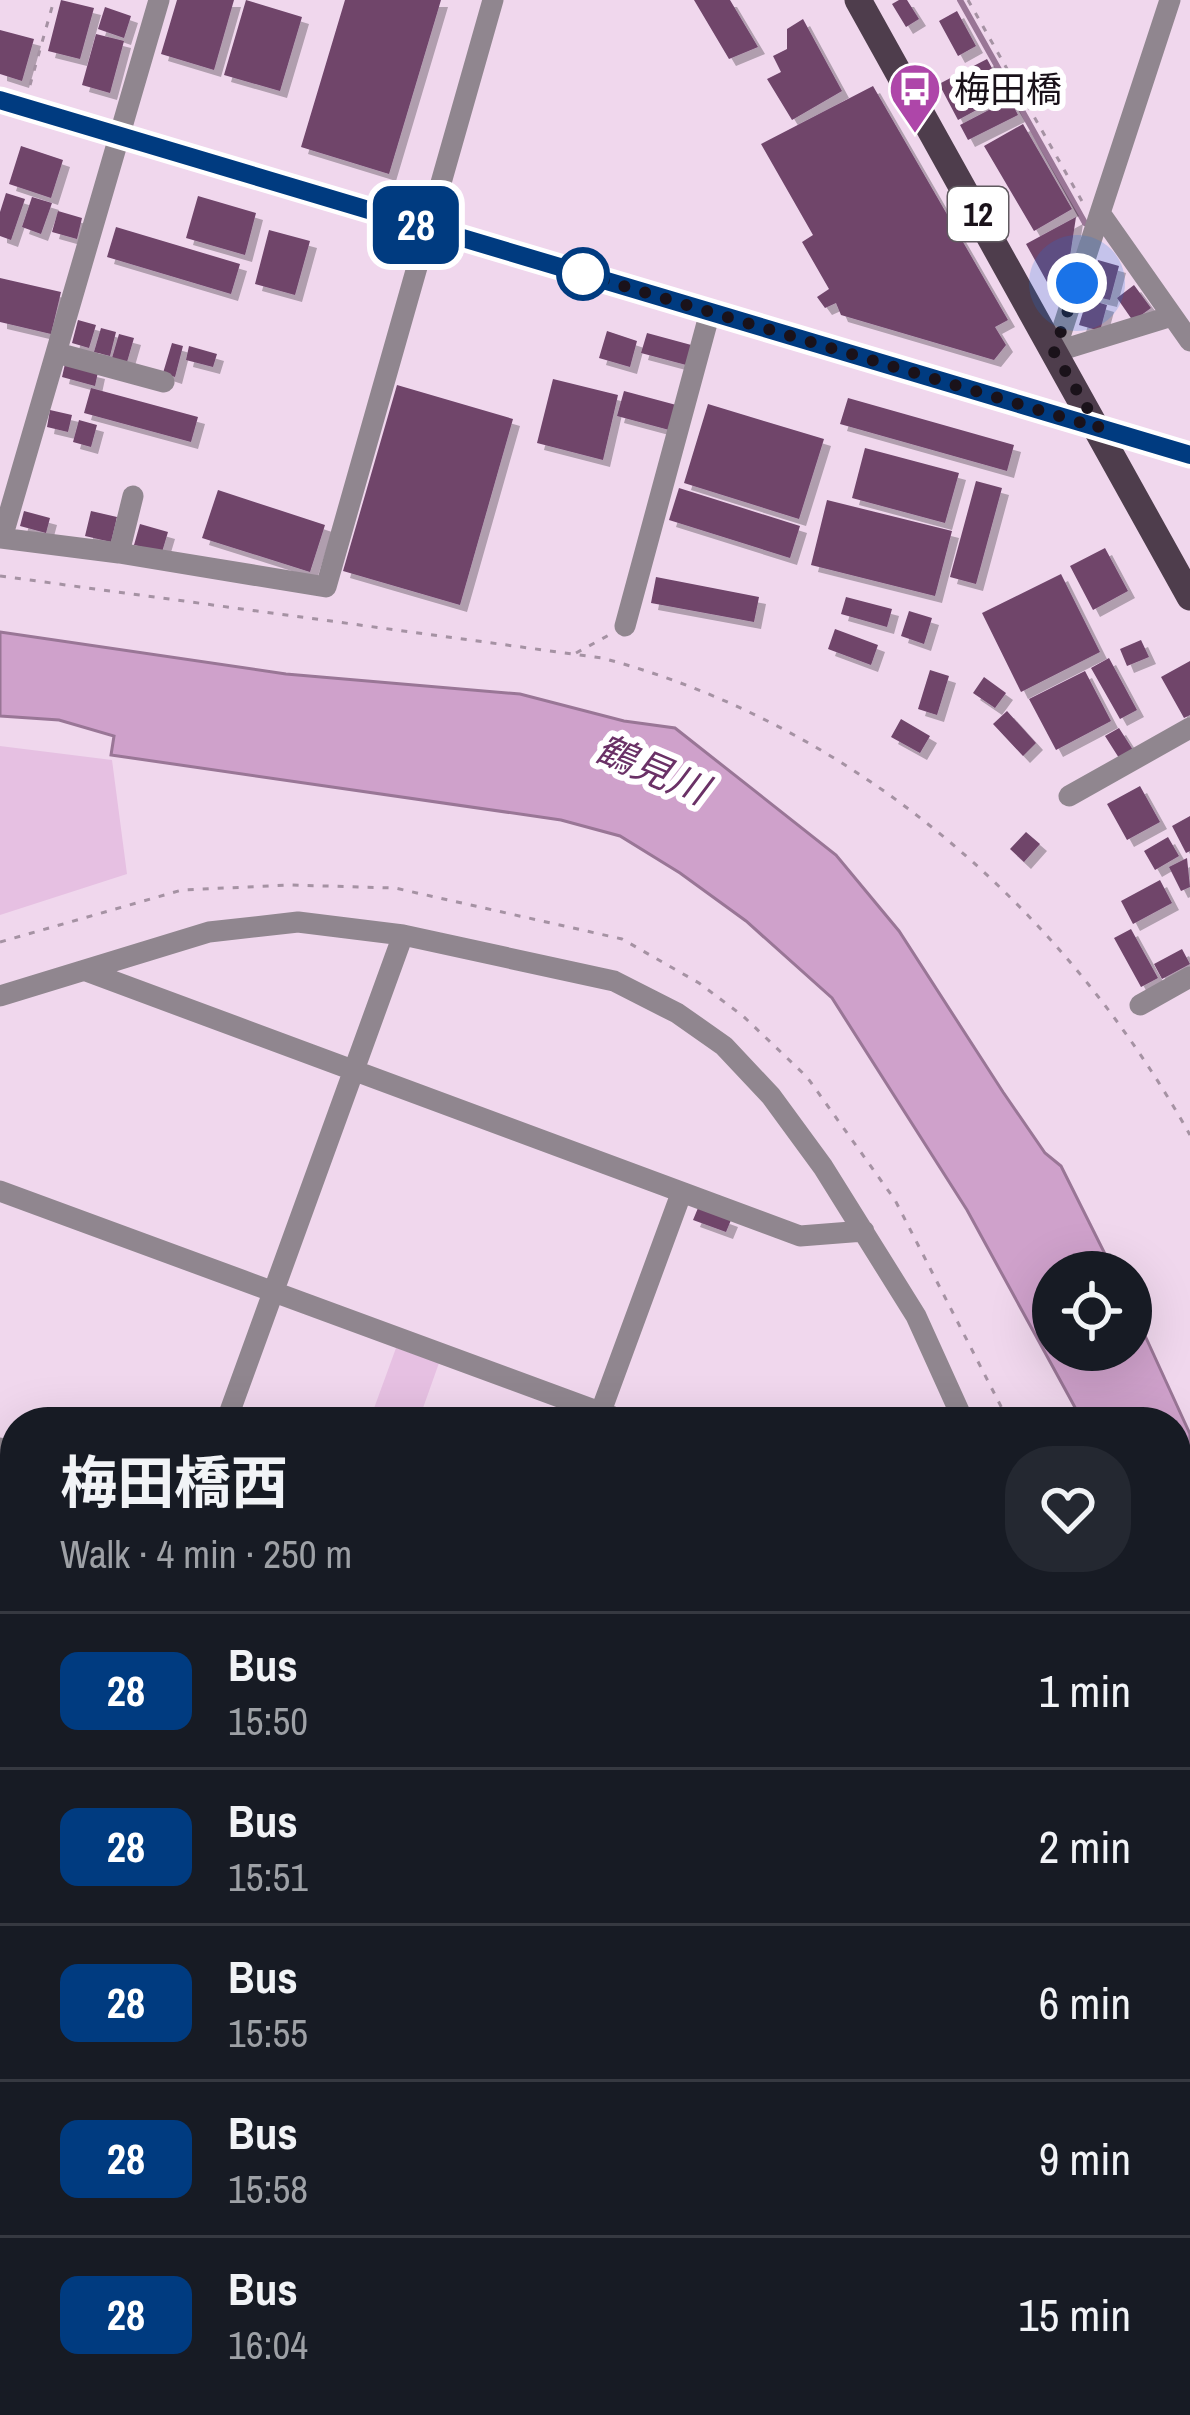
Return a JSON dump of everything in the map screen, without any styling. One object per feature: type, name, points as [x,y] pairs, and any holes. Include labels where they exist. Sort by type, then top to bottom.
[{"type":"main road","name":"12","points":[[858,0],[1190,597]]},
{"type":"street","points":[[159,0],[57,353],[8,483],[1,538],[326,587],[493,0]]},
{"type":"street","points":[[1054,352],[1170,0]]},
{"type":"street","points":[[0,100],[1190,455]]},
{"type":"street","points":[[1100,213],[1190,341]]},
{"type":"street","points":[[626,626],[710,312]]},
{"type":"street","points":[[1054,352],[1172,316]]},
{"type":"street","points":[[57,353],[164,382]]},
{"type":"street","points":[[119,553],[133,496]]},
{"type":"street","points":[[1069,796],[1190,728]]},
{"type":"street","points":[[0,996],[209,932],[298,922],[403,935],[614,981],[676,1013],[724,1046],[771,1096],[916,1316],[957,1407]]},
{"type":"street","points":[[231,1407],[403,935]]},
{"type":"street","points":[[86,971],[800,1236],[864,1231]]},
{"type":"street","points":[[1140,1005],[1190,977]]},
{"type":"street","points":[[0,1191],[572,1407]]},
{"type":"street","points":[[602,1407],[681,1194]]},
{"type":"path","points":[[23,107],[54,0]]},
{"type":"path","points":[[968,0],[1084,205],[1100,213]]},
{"type":"path","points":[[0,576],[574,654],[662,674],[728,699],[899,800],[963,852],[1054,942],[1116,1022],[1190,1135]]},
{"type":"path","points":[[574,654],[626,626]]},
{"type":"path","points":[[0,942],[182,890],[291,885],[395,888],[622,939],[698,982],[743,1016],[808,1077],[895,1200],[1001,1407]]},
{"type":"shaded area","points":[[0,746],[112,760],[127,874],[0,915]]},
{"type":"shaded area","points":[[396,1348],[439,1363],[423,1407],[374,1407]]},
{"type":"water","name":"鶴見川","points":[[0,632],[286,674],[520,694],[624,721],[675,728],[836,855],[899,931],[1045,1153],[1061,1166],[1104,1251],[1032,1251],[1032,1329],[967,1210],[832,998],[746,921],[620,836],[561,820],[111,755],[114,736],[59,720],[0,716]]},
{"type":"water","points":[[1152,1351],[1178,1407],[1075,1407],[1055,1371],[1152,1371]]},
{"type":"building","points":[[61,0],[94,8],[80,59],[48,51]]},
{"type":"building","points":[[177,0],[234,0],[214,70],[161,54]]},
{"type":"building","points":[[246,0],[302,17],[280,91],[224,75]]},
{"type":"building","points":[[345,0],[441,0],[389,174],[301,147]]},
{"type":"building","points":[[694,0],[730,0],[758,47],[729,59]]},
{"type":"building","points":[[907,0],[919,19],[906,27],[892,4]]},
{"type":"building","points":[[105,7],[131,16],[124,38],[98,29]]},
{"type":"building","points":[[957,11],[976,46],[958,56],[939,21]]},
{"type":"building","points":[[803,19],[842,91],[792,120],[767,79],[781,72],[773,56],[787,49],[787,29]]},
{"type":"building","points":[[0,30],[34,39],[22,81],[0,74]]},
{"type":"building","points":[[96,34],[124,41],[110,93],[82,85]]},
{"type":"building","points":[[987,59],[1006,94],[958,120],[939,84]]},
{"type":"building","points":[[873,86],[1008,320],[995,327],[1006,345],[994,360],[841,315],[836,303],[825,308],[817,297],[829,289],[802,242],[813,235],[761,144]]},
{"type":"building","points":[[1010,99],[1018,115],[968,140],[960,125]]},
{"type":"building","points":[[1023,124],[1072,209],[1034,231],[984,146]]},
{"type":"building","points":[[21,146],[63,160],[51,198],[9,184]]},
{"type":"building","points":[[6,193],[25,199],[11,240],[0,236]]},
{"type":"building","points":[[198,196],[256,213],[245,255],[186,238]]},
{"type":"building","points":[[32,197],[52,203],[41,234],[22,227]]},
{"type":"building","points":[[58,211],[82,218],[77,239],[52,232]]},
{"type":"building","points":[[1076,217],[1062,309],[1026,244]]},
{"type":"building","points":[[116,227],[240,264],[231,294],[107,257]]},
{"type":"building","points":[[269,230],[310,241],[295,295],[255,284]]},
{"type":"building","points":[[1098,260],[1119,266],[1110,300],[1089,295]]},
{"type":"building","points":[[0,278],[61,292],[51,334],[0,322]]},
{"type":"building","points":[[1134,285],[1151,308],[1133,321],[1117,298]]},
{"type":"building","points":[[1087,299],[1107,305],[1100,331],[1079,325]]},
{"type":"building","points":[[78,320],[96,325],[89,348],[72,343]]},
{"type":"building","points":[[101,328],[116,332],[110,356],[94,352]]},
{"type":"building","points":[[607,331],[637,341],[630,367],[599,358]]},
{"type":"building","points":[[647,333],[695,346],[690,366],[641,353]]},
{"type":"building","points":[[119,334],[134,338],[127,362],[112,358]]},
{"type":"building","points":[[172,343],[183,346],[175,377],[163,373]]},
{"type":"building","points":[[189,346],[217,354],[213,367],[186,360]]},
{"type":"building","points":[[65,364],[98,372],[95,386],[62,377]]},
{"type":"building","points":[[553,379],[618,395],[603,460],[537,443]]},
{"type":"building","points":[[397,385],[513,419],[460,605],[343,571]]},
{"type":"building","points":[[91,388],[198,417],[191,442],[84,413]]},
{"type":"building","points":[[624,391],[680,406],[673,431],[617,416]]},
{"type":"building","points":[[848,398],[1014,445],[1007,471],[840,424]]},
{"type":"building","points":[[708,404],[824,439],[799,519],[684,483]]},
{"type":"building","points":[[50,410],[72,415],[68,432],[47,427]]},
{"type":"building","points":[[79,420],[97,425],[91,447],[73,442]]},
{"type":"building","points":[[865,448],[959,473],[945,523],[852,498]]},
{"type":"building","points":[[976,481],[1002,488],[976,584],[950,577]]},
{"type":"building","points":[[679,488],[800,526],[790,558],[669,520]]},
{"type":"building","points":[[218,490],[325,525],[310,572],[202,538]]},
{"type":"building","points":[[827,500],[952,531],[935,596],[811,565]]},
{"type":"building","points":[[24,511],[50,518],[46,533],[20,526]]},
{"type":"building","points":[[91,511],[117,517],[111,542],[85,536]]},
{"type":"building","points":[[140,524],[168,532],[162,552],[134,545]]},
{"type":"building","points":[[1105,548],[1128,591],[1093,610],[1070,566]]},
{"type":"building","points":[[1061,574],[1100,652],[1021,692],[982,613]]},
{"type":"building","points":[[656,577],[759,597],[754,622],[651,603]]},
{"type":"building","points":[[846,597],[892,609],[887,627],[841,614]]},
{"type":"building","points":[[909,611],[932,618],[924,644],[901,636]]},
{"type":"building","points":[[835,629],[878,645],[871,665],[828,649]]},
{"type":"building","points":[[1141,640],[1149,657],[1127,666],[1120,649]]},
{"type":"building","points":[[1109,658],[1137,710],[1120,719],[1091,668]]},
{"type":"building","points":[[1190,661],[1190,715],[1184,718],[1161,677]]},
{"type":"building","points":[[930,670],[949,676],[937,715],[918,709]]},
{"type":"building","points":[[1085,671],[1111,721],[1056,750],[1029,699]]},
{"type":"building","points":[[984,677],[1006,693],[995,708],[973,693]]},
{"type":"building","points":[[1007,711],[1036,743],[1023,756],[993,724]]},
{"type":"building","points":[[901,719],[930,736],[920,753],[891,737]]},
{"type":"building","points":[[1119,728],[1133,750],[1119,758],[1105,736]]},
{"type":"building","points":[[1140,786],[1160,822],[1127,840],[1107,804]]},
{"type":"building","points":[[1190,816],[1190,851],[1186,853],[1172,826]]},
{"type":"building","points":[[1026,832],[1040,844],[1024,862],[1010,849]]},
{"type":"building","points":[[1168,837],[1179,856],[1155,870],[1144,851]]},
{"type":"building","points":[[1187,858],[1190,887],[1181,891],[1169,867]]},
{"type":"building","points":[[1160,880],[1172,903],[1133,924],[1121,901]]},
{"type":"building","points":[[1131,929],[1158,978],[1141,987],[1114,938]]},
{"type":"building","points":[[1182,949],[1190,964],[1162,979],[1154,964]]},
{"type":"building","points":[[698,1208],[731,1220],[726,1232],[693,1220]]},
{"type":"waterway","points":[[960,0],[1085,223]]},
{"type":"bus line","name":"28","points":[[0,100],[1190,455]]},
{"type":"place","name":"梅田橋","points":[[915,135]]},
{"type":"route","points":[[583,274],[1099,428],[1054,352],[1077,283]]}]
